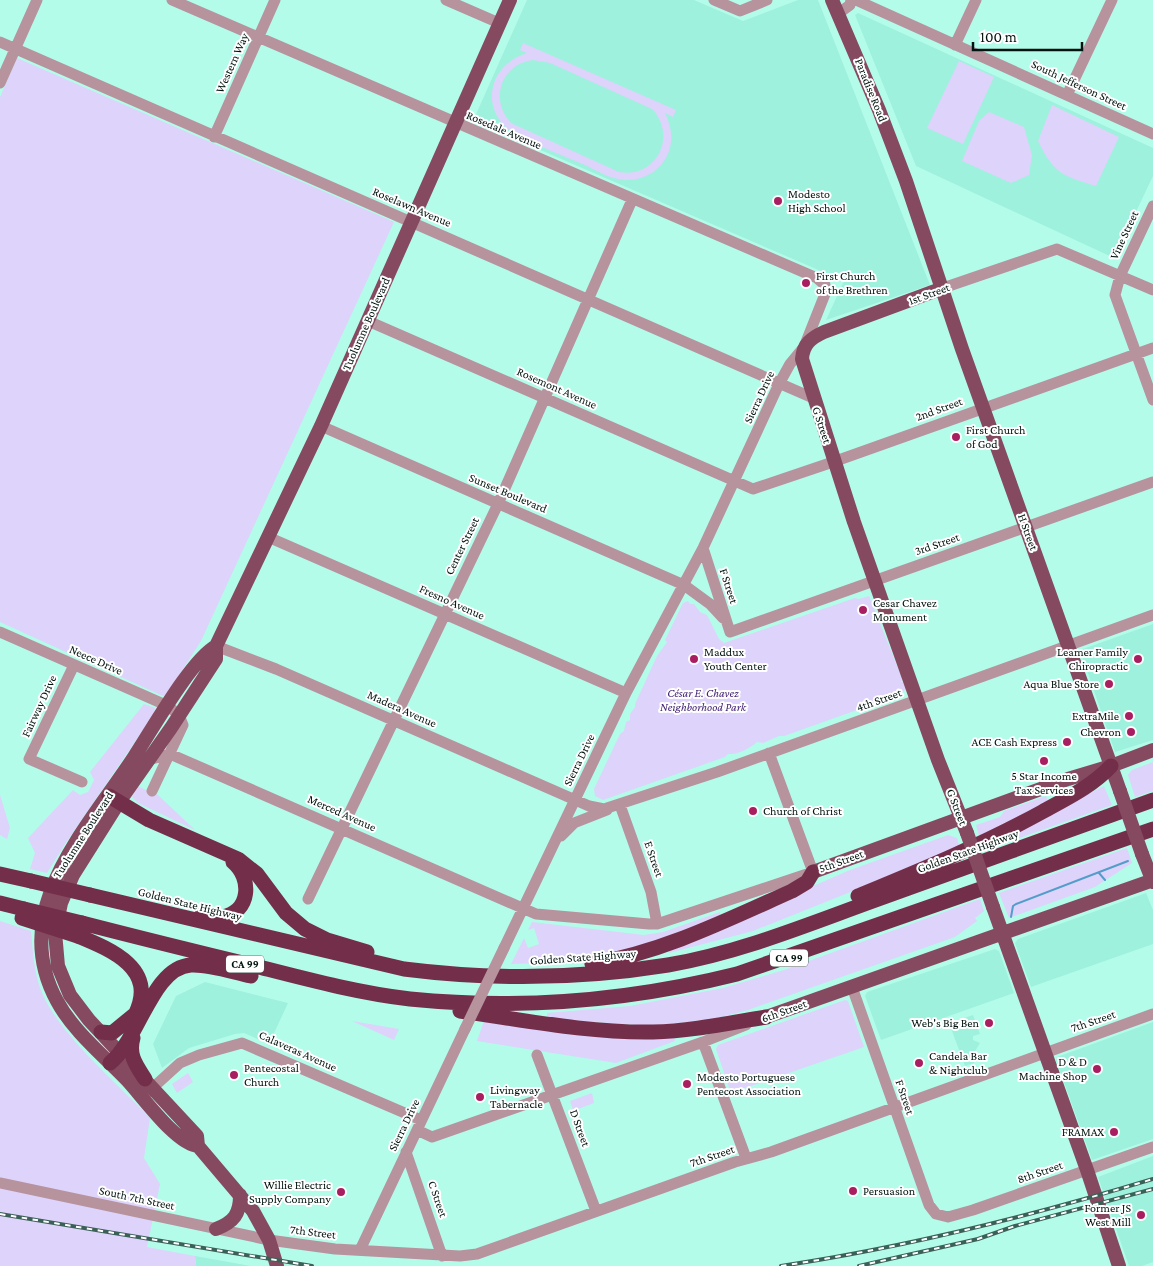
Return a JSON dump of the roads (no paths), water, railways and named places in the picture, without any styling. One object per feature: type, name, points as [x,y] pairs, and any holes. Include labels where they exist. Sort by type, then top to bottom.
[{"type":"highway","points":[[770,938],[798,921],[988,842],[1081,791],[1096,781],[1111,766]]},
{"type":"highway","points":[[114,799],[149,820],[248,865],[294,922],[317,936],[385,956],[482,976]]},
{"type":"highway","name":"Golden State Highway","points":[[0,874],[395,967],[444,974],[482,976],[565,975],[668,965],[770,938],[1153,800]]},
{"type":"highway","name":"CA 99","points":[[80,930],[331,986],[409,998],[512,1004],[601,1000],[708,981],[784,959],[1153,830]]},
{"type":"highway","points":[[90,895],[215,917],[227,915],[242,903],[247,886],[240,870],[220,852]]},
{"type":"highway","points":[[509,977],[626,958],[658,949],[792,891],[808,882],[813,872]]},
{"type":"highway","points":[[0,903],[23,914]]},
{"type":"highway","points":[[0,910],[23,914],[80,930],[118,954],[133,969],[142,993],[131,1048],[132,1059],[147,1088]]},
{"type":"highway","points":[[116,1055],[164,978],[178,968],[189,965],[259,977],[331,986]]},
{"type":"highway","points":[[409,998],[454,1011],[566,1027],[616,1031],[676,1031],[766,1017]]},
{"type":"highway","points":[[100,1032],[112,1033],[137,1019]]},
{"type":"main road","name":"Tuolumne Boulevard","points":[[116,1055],[78,1028],[58,1002],[45,969],[41,932],[47,899],[54,881],[82,835],[181,720],[216,659],[216,646],[321,426],[510,0]]},
{"type":"main road","name":"Paradise Road","points":[[832,0],[839,13],[906,181]]},
{"type":"main road","name":"H Street","points":[[906,181],[944,288],[953,323],[1153,881]]},
{"type":"main road","name":"1st Street","points":[[804,347],[813,337],[824,332],[944,288]]},
{"type":"main road","name":"G Street","points":[[804,347],[802,365],[833,462],[917,701],[967,833],[1087,1170],[1118,1266]]},
{"type":"main road","name":"Tuolumne Boulevard","points":[[216,646],[206,652],[168,706],[114,799],[67,887],[60,903],[55,932],[58,966],[70,995],[116,1055],[147,1088],[185,1142],[198,1146],[253,1210],[269,1240],[277,1266]]},
{"type":"main road","name":"5th Street","points":[[813,872],[961,817],[1153,750]]},
{"type":"main road","name":"6th Street","points":[[766,1017],[1153,881]]},
{"type":"main road","points":[[216,1229],[230,1224],[240,1210],[240,1195]]},
{"type":"street","points":[[0,83],[37,0]]},
{"type":"street","name":"Rosedale Avenue","points":[[172,0],[632,200],[817,278],[825,285]]},
{"type":"street","name":"Western Way","points":[[214,137],[275,0]]},
{"type":"street","points":[[446,0],[500,23]]},
{"type":"street","points":[[714,0],[740,12],[767,0]]},
{"type":"street","points":[[839,13],[850,5],[851,0]]},
{"type":"street","name":"South Jefferson Street","points":[[856,0],[1153,134]]},
{"type":"street","points":[[955,44],[976,0]]},
{"type":"street","points":[[1067,95],[1112,0]]},
{"type":"street","name":"Roselawn Avenue","points":[[0,42],[813,398]]},
{"type":"street","name":"Center Street","points":[[308,899],[498,504],[632,200]]},
{"type":"street","name":"Vine Street","points":[[1153,206],[1120,276],[1115,294],[1153,400]]},
{"type":"street","name":"1st Street","points":[[944,288],[990,274],[1057,249],[1120,276]]},
{"type":"street","points":[[1120,276],[1153,290]]},
{"type":"street","name":"Sierra Drive","points":[[360,1250],[626,692],[703,548],[779,384],[790,364],[804,347],[825,294],[825,285]]},
{"type":"street","name":"Rosemont Avenue","points":[[368,321],[735,481]]},
{"type":"street","name":"2nd Street","points":[[735,481],[753,488],[833,462],[1153,348]]},
{"type":"street","name":"Sunset Boulevard","points":[[321,426],[684,585]]},
{"type":"street","name":"3rd Street","points":[[728,627],[874,580],[1153,482]]},
{"type":"street","name":"Fresno Avenue","points":[[268,537],[626,692]]},
{"type":"street","name":"F Street","points":[[703,548],[728,627]]},
{"type":"street","points":[[684,585],[714,607],[728,627]]},
{"type":"street","name":"4th Street","points":[[555,842],[574,823],[617,806],[917,701],[1153,615]]},
{"type":"street","name":"Neece Drive","points":[[0,632],[168,706],[181,720]]},
{"type":"street","name":"Madera Avenue","points":[[216,646],[276,669],[575,799]]},
{"type":"street","name":"Fairway Drive","points":[[74,665],[30,759],[71,779],[82,782]]},
{"type":"street","name":"Tuolumne Boulevard","points":[[152,791],[170,754],[181,720]]},
{"type":"street","points":[[769,753],[813,872]]},
{"type":"street","points":[[148,760],[170,754]]},
{"type":"street","name":"Merced Avenue","points":[[170,754],[523,908]]},
{"type":"street","name":"4th Street","points":[[575,799],[595,808],[617,806]]},
{"type":"street","name":"E Street","points":[[617,806],[651,892],[657,924]]},
{"type":"street","name":"5th Street","points":[[523,908],[536,914],[638,924],[657,924],[813,872]]},
{"type":"street","name":"F Street","points":[[852,987],[929,1206],[936,1214]]},
{"type":"street","name":"7th Street","points":[[269,1240],[360,1250],[442,1256],[477,1254],[746,1158],[771,1152],[1153,1014]]},
{"type":"street","name":"6th Street","points":[[419,1125],[432,1137],[703,1042],[766,1017]]},
{"type":"street","points":[[703,1042],[746,1158]]},
{"type":"street","name":"Calaveras Avenue","points":[[147,1088],[180,1063],[199,1054],[242,1043],[419,1125]]},
{"type":"street","name":"D Street","points":[[537,1055],[596,1211]]},
{"type":"street","name":"8th Street","points":[[936,1214],[948,1217],[973,1210],[1153,1147]]},
{"type":"street","name":"C Street","points":[[406,1152],[442,1256]]},
{"type":"street","name":"South 7th Street","points":[[0,1183],[269,1240]]},
{"type":"waterway","points":[[1011,917],[1013,906],[1016,904],[1128,861]]},
{"type":"waterway","points":[[1099,873],[1105,880]]},
{"type":"railway","points":[[781,1266],[922,1240],[1061,1206],[1153,1179]]},
{"type":"railway","points":[[859,1266],[978,1239],[1015,1226],[1153,1189]]},
{"type":"railway","points":[[0,1214],[312,1266]]},
{"type":"place","name":"Modesto High School","points":[[778,201]]},
{"type":"place","name":"First Church of the Brethren","points":[[806,283]]},
{"type":"place","name":"First Church of God","points":[[956,437]]},
{"type":"place","name":"Cesar Chavez Monument","points":[[863,610]]},
{"type":"place","name":"Maddux Youth Center","points":[[694,659]]},
{"type":"place","name":"Leamer Family Chiropractic","points":[[1138,659]]},
{"type":"place","name":"Aqua Blue Store","points":[[1109,684]]},
{"type":"place","name":"ExtraMile","points":[[1129,716]]},
{"type":"place","name":"Chevron","points":[[1131,732]]},
{"type":"place","name":"ACE Cash Express","points":[[1067,742]]},
{"type":"place","name":"5 Star Income Tax Services","points":[[1044,761]]},
{"type":"place","name":"Church of Christ","points":[[753,811]]},
{"type":"place","name":"Web's Big Ben","points":[[989,1023]]},
{"type":"place","name":"Candela Bar & Nightclub","points":[[919,1063]]},
{"type":"place","name":"D & D Machine Shop","points":[[1097,1069]]},
{"type":"place","name":"Pentecostal Church","points":[[234,1075]]},
{"type":"place","name":"Modesto Portuguese Pentecost Association","points":[[687,1084]]},
{"type":"place","name":"Livingway Tabernacle","points":[[480,1097]]},
{"type":"place","name":"FRAMAX","points":[[1114,1132]]},
{"type":"place","name":"Persuasion","points":[[853,1191]]},
{"type":"place","name":"Willie Electric Supply Company","points":[[341,1192]]},
{"type":"place","name":"Former JS West Mill","points":[[1141,1215]]},
{"type":"park label","name":"César E. Chavez Neighborhood Park","points":[[703,700]]}]
